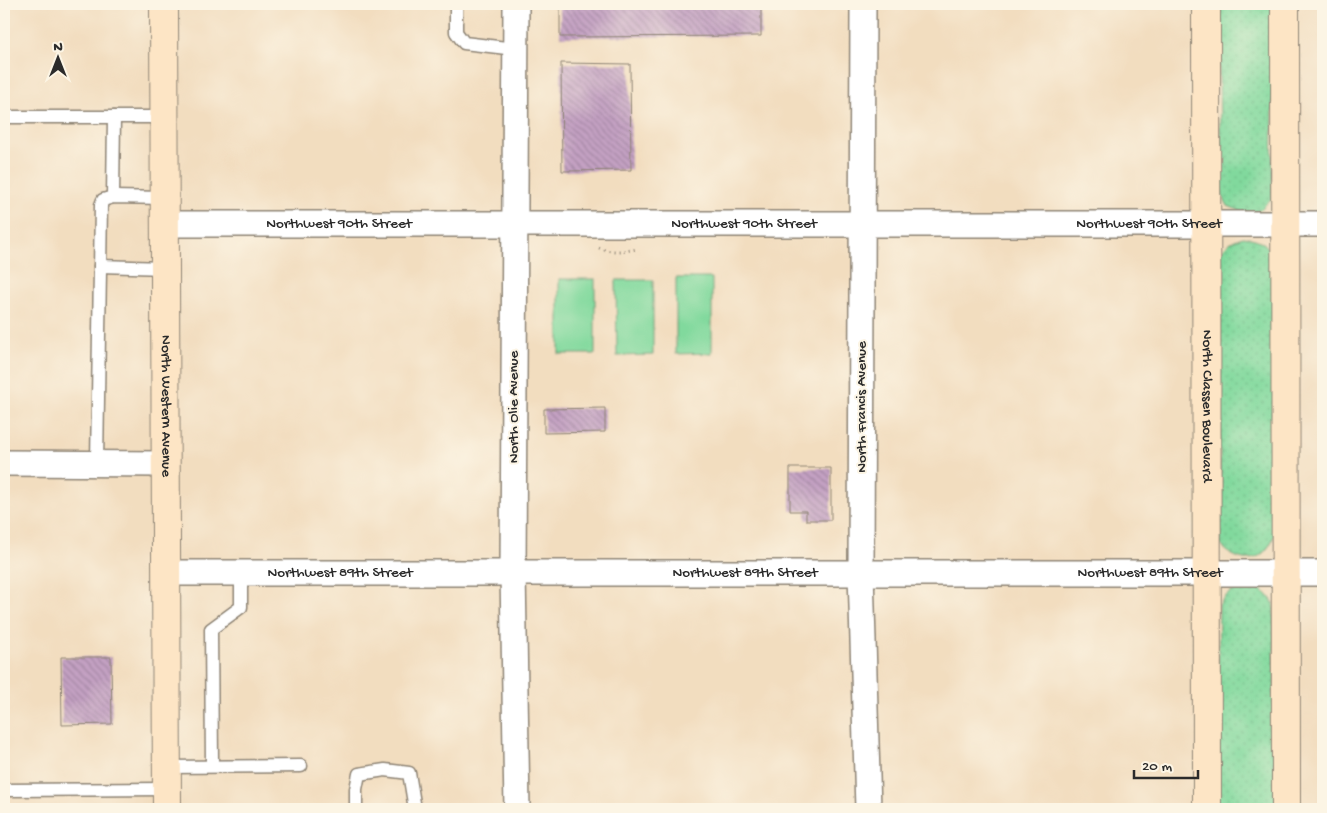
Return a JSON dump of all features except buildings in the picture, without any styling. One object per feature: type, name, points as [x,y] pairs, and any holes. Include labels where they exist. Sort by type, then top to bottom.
[{"type":"street","name":"North Western Avenue","points":[[164,4],[167,788]]},
{"type":"street","name":"North Olie Avenue","points":[[516,4],[513,573],[517,809]]},
{"type":"street","name":"North Francis Avenue","points":[[864,4],[861,573],[868,809]]},
{"type":"street","name":"North Classen Boulevard","points":[[1206,4],[1207,809]]},
{"type":"street","points":[[1285,4],[1286,809]]},
{"type":"street","name":"Northwest 90th Street","points":[[164,211],[514,224],[1323,224]]},
{"type":"street","points":[[4,463],[165,464]]},
{"type":"street","name":"Northwest 89th Street","points":[[166,573],[1323,573]]},
{"type":"lane","points":[[456,4],[456,32],[464,43],[516,49]]},
{"type":"lane","points":[[4,117],[164,117]]},
{"type":"lane","points":[[114,117],[114,197]]},
{"type":"lane","points":[[96,464],[100,205],[103,200],[114,197],[164,211]]},
{"type":"lane","points":[[100,266],[164,268]]},
{"type":"lane","points":[[212,766],[210,629],[241,607],[241,573]]},
{"type":"lane","points":[[5,790],[167,788],[212,766],[301,766]]},
{"type":"lane","points":[[356,809],[356,789],[359,774],[385,770],[409,773],[415,809]]},
{"type":"green space","points":[[1218,4],[1274,4],[1272,198],[1259,211],[1243,212],[1228,206],[1221,193]]},
{"type":"green space","points":[[1243,237],[1255,239],[1263,243],[1274,260],[1275,533],[1265,551],[1252,559],[1236,557],[1220,544],[1220,253],[1230,243]]},
{"type":"green space","points":[[676,278],[712,278],[712,353],[676,354]]},
{"type":"green space","points":[[559,279],[595,279],[595,354],[559,354]]},
{"type":"green space","points":[[616,280],[653,280],[653,355],[617,356]]},
{"type":"green space","points":[[1245,586],[1262,591],[1269,596],[1274,604],[1276,809],[1217,809],[1219,605],[1230,592]]}]
